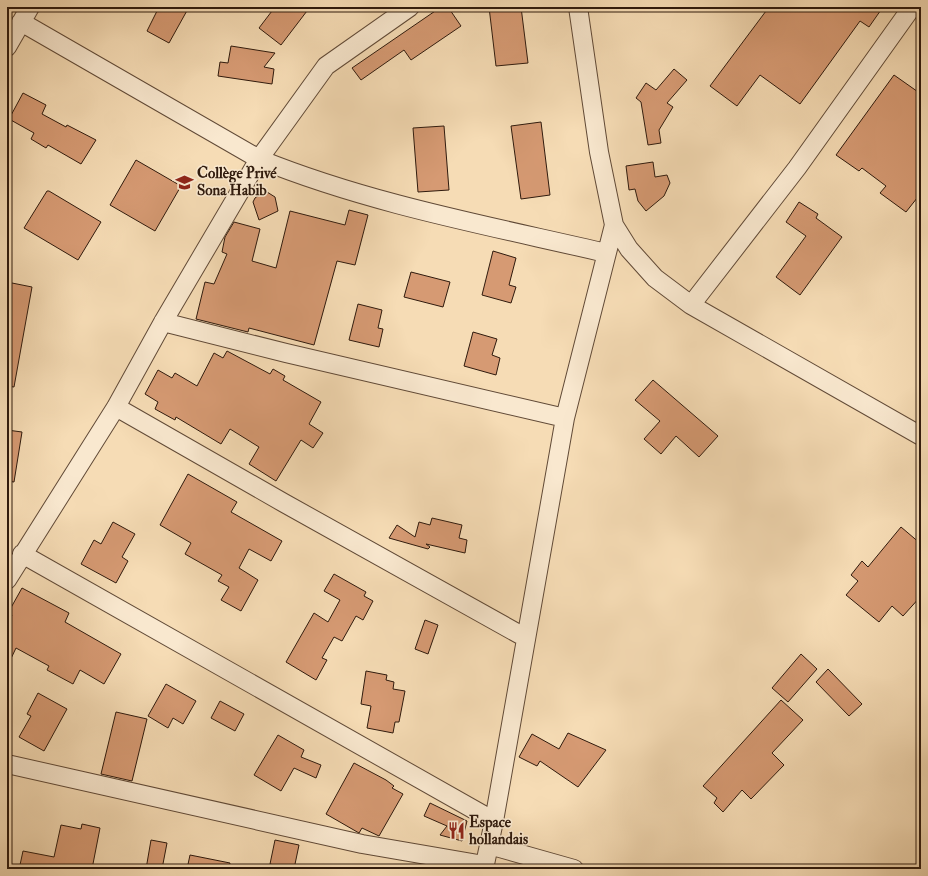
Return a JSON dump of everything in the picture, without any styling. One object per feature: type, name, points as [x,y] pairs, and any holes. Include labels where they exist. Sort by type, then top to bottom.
[{"type":"street","points":[[7,580],[116,407],[163,322],[259,159],[326,66],[410,7]]},
{"type":"street","points":[[578,7],[599,152],[614,225],[629,249],[655,278],[691,305],[921,436]]},
{"type":"street","points":[[691,305],[797,168],[912,7]]},
{"type":"street","points":[[7,47],[25,15],[259,159],[300,176],[395,203],[606,254]]},
{"type":"street","points":[[7,764],[362,844],[484,867],[494,821],[565,418],[614,225]]},
{"type":"street","points":[[163,322],[286,353],[565,418]]},
{"type":"street","points":[[116,407],[290,507],[526,638]]},
{"type":"street","points":[[22,554],[494,821]]},
{"type":"street","points":[[489,845],[574,869]]},
{"type":"building","points":[[159,7],[189,7],[169,43],[147,31]]},
{"type":"building","points":[[275,7],[310,7],[281,45],[259,28]]},
{"type":"building","points":[[441,7],[448,7],[461,26],[411,60],[404,50],[361,80],[352,68]]},
{"type":"building","points":[[489,7],[521,7],[528,63],[496,66]]},
{"type":"building","points":[[769,7],[883,7],[869,27],[860,21],[800,104],[760,75],[737,106],[710,86]]},
{"type":"building","points":[[231,46],[275,53],[264,67],[274,69],[272,84],[218,76],[220,62],[228,63]]},
{"type":"building","points":[[674,69],[687,80],[667,103],[673,107],[659,130],[661,143],[648,145],[641,102],[636,98],[646,83],[656,90]]},
{"type":"building","points":[[894,75],[921,94],[921,193],[906,212],[880,193],[886,186],[862,168],[859,171],[836,155]]},
{"type":"building","points":[[23,93],[46,105],[42,114],[66,127],[67,125],[96,140],[81,164],[48,145],[46,148],[31,139],[34,133],[9,119]]},
{"type":"building","points":[[541,122],[550,195],[521,199],[511,126]]},
{"type":"building","points":[[444,126],[449,190],[418,192],[413,128]]},
{"type":"building","points":[[136,160],[181,186],[155,231],[110,205]]},
{"type":"building","points":[[653,162],[655,177],[667,175],[670,183],[664,196],[646,211],[638,201],[635,189],[629,190],[626,166]]},
{"type":"building","points":[[47,191],[101,222],[78,260],[24,228]]},
{"type":"building","points":[[263,192],[267,192],[275,197],[278,211],[259,220],[253,202],[255,198]]},
{"type":"building","points":[[799,202],[818,214],[816,218],[842,237],[800,295],[776,277],[806,236],[786,222]]},
{"type":"building","points":[[349,210],[368,215],[355,265],[337,261],[314,345],[249,328],[248,332],[196,319],[205,282],[214,284],[227,254],[222,252],[225,237],[234,222],[260,229],[252,261],[276,268],[290,211],[345,225]]},
{"type":"building","points":[[493,251],[516,258],[509,285],[516,287],[511,303],[482,295]]},
{"type":"building","points":[[411,272],[450,282],[443,307],[404,297]]},
{"type":"building","points":[[7,282],[32,287],[14,387],[7,386]]},
{"type":"building","points":[[358,304],[382,310],[378,328],[383,329],[379,347],[349,340]]},
{"type":"building","points":[[473,332],[497,339],[492,355],[500,358],[496,375],[464,366]]},
{"type":"building","points":[[227,351],[270,374],[273,369],[285,376],[283,380],[321,402],[309,424],[323,433],[313,448],[301,440],[276,481],[249,464],[259,447],[230,429],[221,444],[176,417],[175,420],[155,409],[158,402],[145,394],[158,370],[172,378],[175,373],[197,386],[214,353],[223,358]]},
{"type":"building","points":[[653,380],[718,436],[699,457],[676,436],[661,454],[644,439],[660,421],[635,400]]},
{"type":"building","points":[[7,430],[22,432],[14,482],[7,481]]},
{"type":"building","points":[[188,474],[237,502],[231,512],[282,541],[271,561],[249,549],[239,568],[258,580],[241,611],[221,600],[229,587],[218,581],[222,575],[185,554],[191,543],[160,525]]},
{"type":"building","points":[[432,518],[462,525],[459,538],[467,540],[465,553],[426,544],[430,547],[428,549],[389,538],[397,525],[415,537],[419,522],[430,525]]},
{"type":"building","points":[[113,522],[135,534],[122,557],[128,561],[116,583],[81,564],[94,540],[101,544]]},
{"type":"building","points":[[901,527],[921,544],[921,596],[903,616],[892,606],[879,622],[846,595],[858,581],[851,575],[862,561],[868,567]]},
{"type":"building","points":[[334,574],[366,592],[364,596],[373,601],[363,620],[356,616],[342,641],[334,637],[322,658],[327,660],[316,680],[286,662],[314,613],[328,622],[340,600],[324,591]]},
{"type":"building","points":[[22,588],[69,613],[65,622],[121,654],[104,684],[80,670],[73,684],[47,670],[49,666],[16,648],[7,667],[7,624],[12,615],[8,613]]},
{"type":"building","points":[[425,620],[438,625],[428,654],[415,649]]},
{"type":"building","points":[[801,654],[817,669],[788,702],[772,688]]},
{"type":"building","points":[[828,669],[862,704],[849,716],[816,682]]},
{"type":"building","points":[[366,671],[387,675],[386,680],[394,682],[393,689],[405,691],[399,722],[395,722],[393,733],[367,728],[371,706],[361,704]]},
{"type":"building","points":[[166,684],[196,701],[183,724],[173,718],[168,728],[148,716]]},
{"type":"building","points":[[38,693],[67,709],[44,751],[19,737],[31,716],[27,714]]},
{"type":"building","points":[[781,700],[803,720],[772,753],[784,765],[751,799],[742,790],[723,812],[714,803],[717,798],[703,786]]},
{"type":"building","points":[[220,701],[244,714],[235,731],[211,718]]},
{"type":"building","points":[[116,712],[147,719],[132,781],[101,774]]},
{"type":"building","points":[[568,733],[606,750],[578,787],[540,761],[537,766],[519,757],[532,734],[559,749]]},
{"type":"building","points":[[278,735],[304,750],[301,757],[321,765],[316,778],[294,768],[281,791],[254,775]]},
{"type":"building","points":[[354,763],[386,780],[394,786],[392,788],[403,794],[379,836],[362,828],[359,833],[326,814]]},
{"type":"building","points":[[430,803],[467,821],[462,841],[440,835],[447,826],[424,816]]},
{"type":"building","points":[[82,824],[100,828],[92,869],[21,869],[22,865],[20,865],[23,851],[54,857],[61,825],[81,829]]},
{"type":"building","points":[[151,840],[167,843],[162,869],[146,869]]},
{"type":"building","points":[[275,840],[299,845],[294,869],[270,864]]},
{"type":"building","points":[[190,855],[230,863],[229,869],[187,869]]},
{"type":"place","name":"Collège Privé Sona Habib","points":[[184,182]]},
{"type":"place","name":"Espace hollandais","points":[[456,831]]}]
